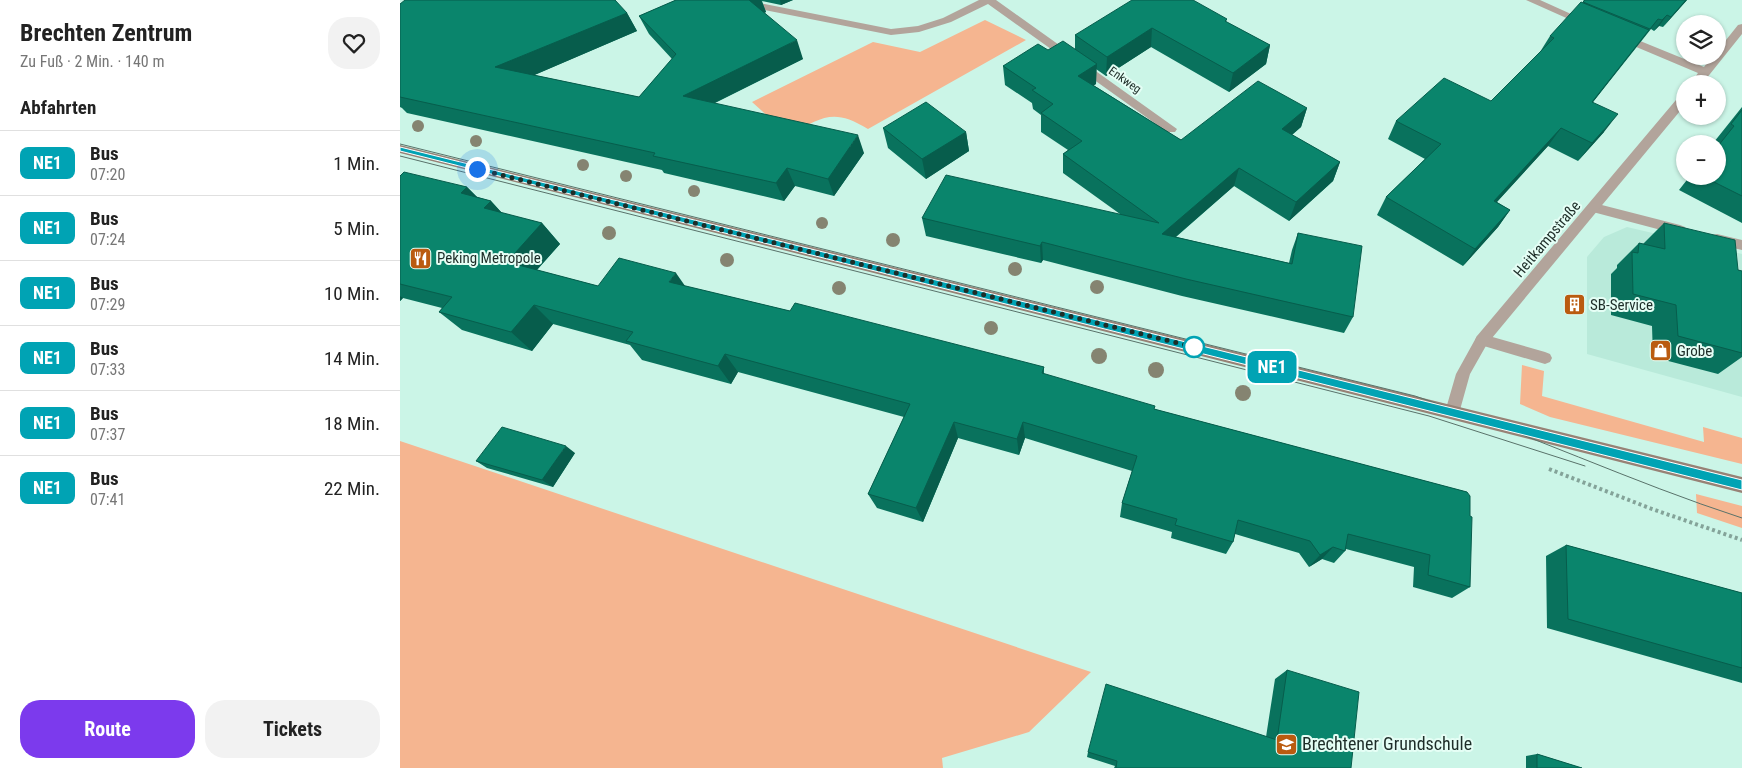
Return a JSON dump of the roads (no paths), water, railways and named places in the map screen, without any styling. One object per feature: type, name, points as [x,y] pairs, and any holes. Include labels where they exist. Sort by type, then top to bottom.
[{"type":"main road","points":[[400,150],[1742,485]]},
{"type":"street","points":[[729,0],[891,32],[919,29],[938,23],[988,0]]},
{"type":"street","name":"Enkweg","points":[[988,0],[1171,129]]},
{"type":"street","points":[[1531,0],[1705,72]]},
{"type":"street","points":[[1703,75],[1742,27]]},
{"type":"street","name":"Heitkampstraße","points":[[1453,412],[1461,375],[1482,340],[1676,108]]},
{"type":"street","points":[[1594,208],[1742,245]]},
{"type":"street","points":[[1482,340],[1545,358]]},
{"type":"tram line","points":[[400,144],[1415,396],[1742,518]]},
{"type":"tram line","points":[[400,156],[1429,416],[1585,466]]},
{"type":"place","name":"Peking Metropole","points":[[421,258]]},
{"type":"place","name":"SB-Service","points":[[1574,305]]},
{"type":"place","name":"Grobe","points":[[1661,351]]},
{"type":"place","name":"Brechtener Grundschule","points":[[1286,744]]}]
